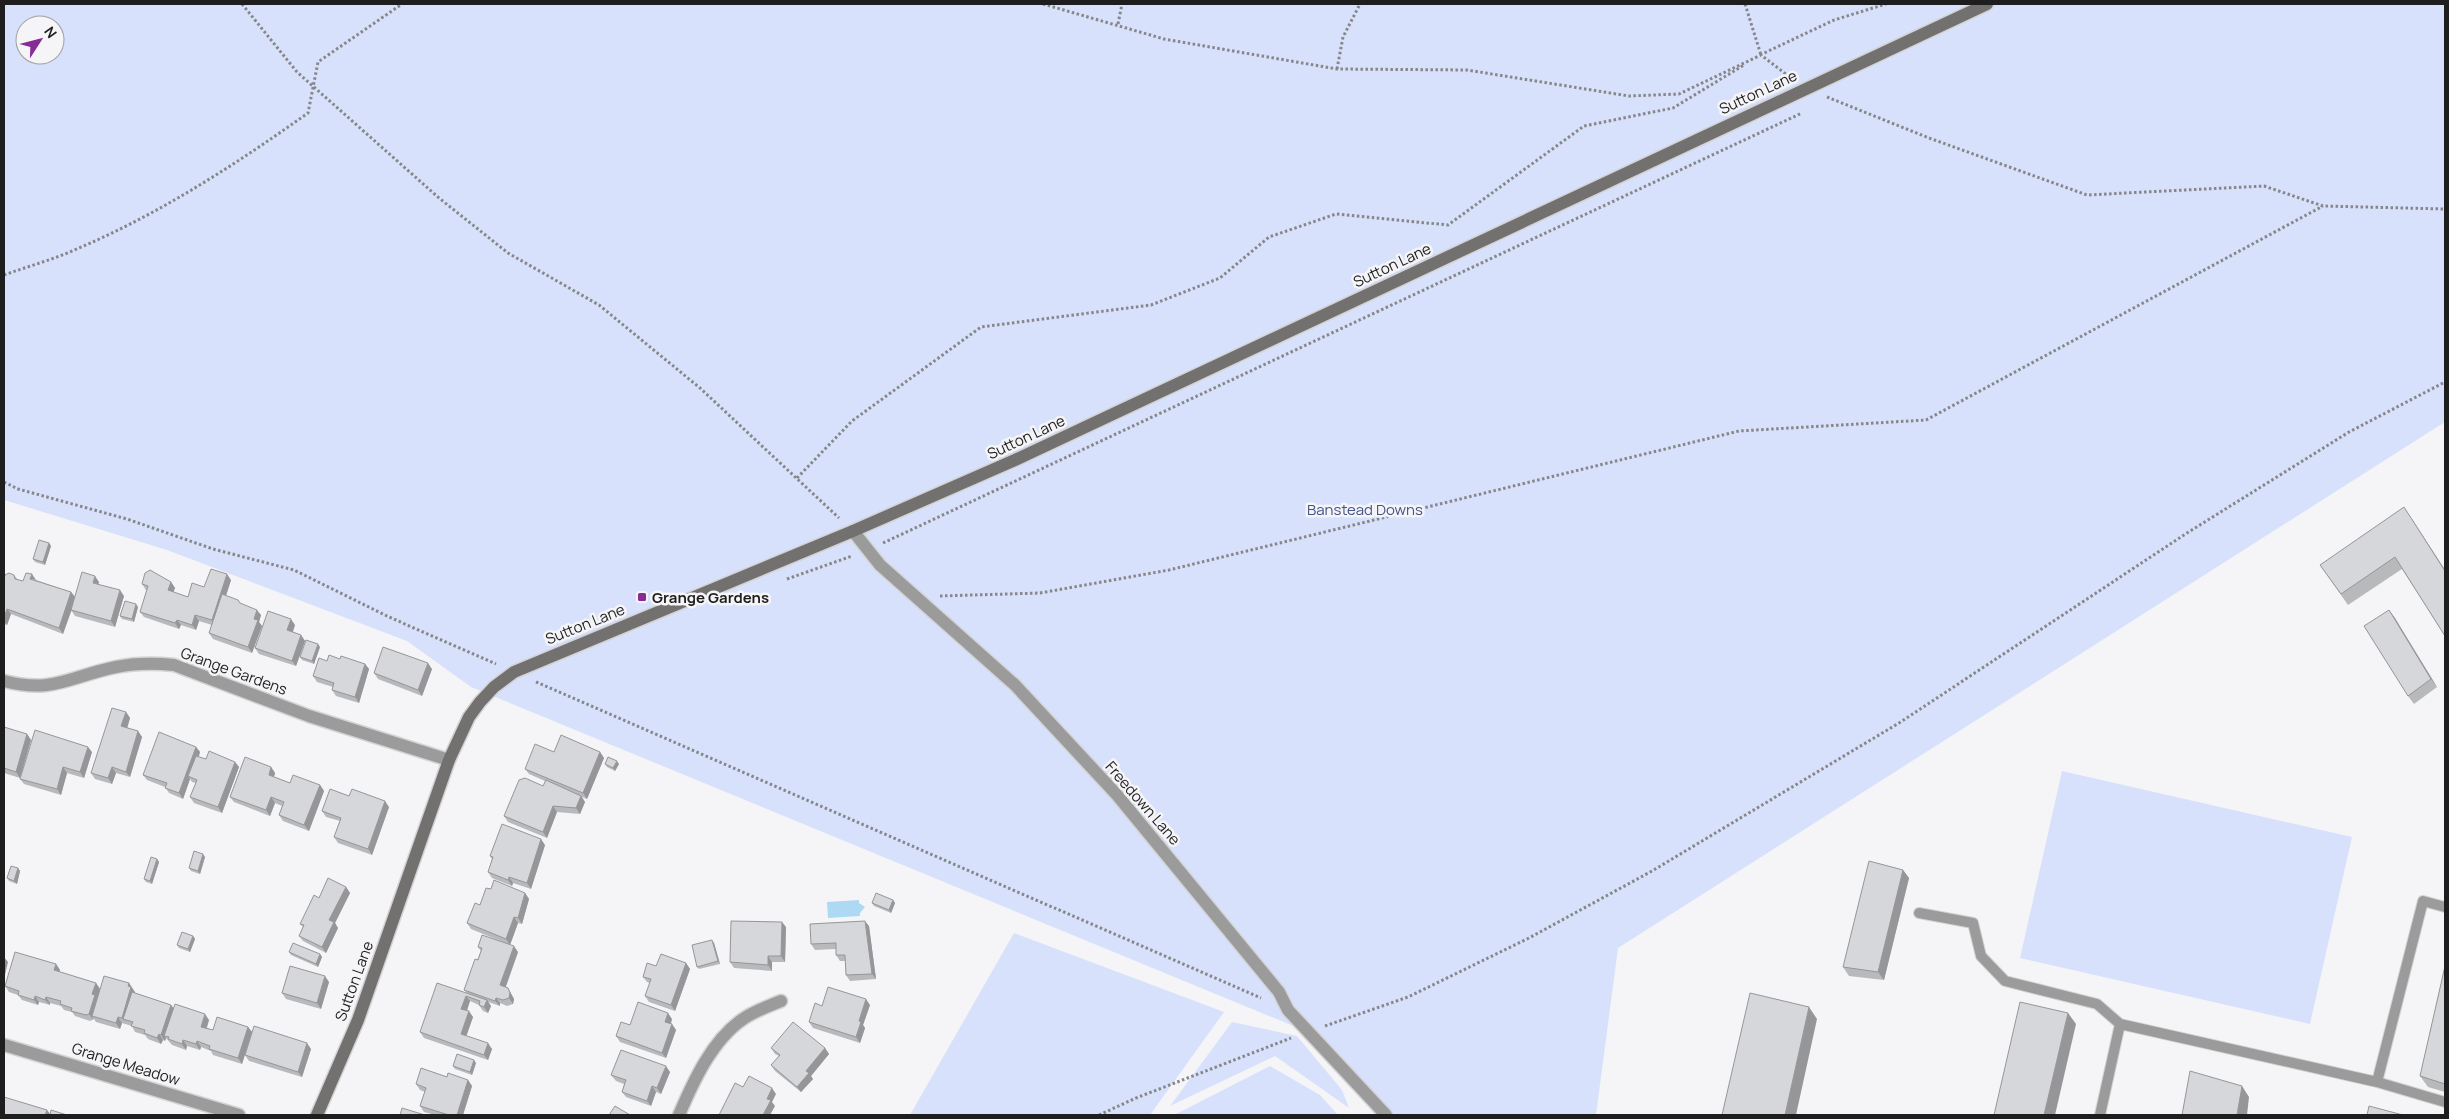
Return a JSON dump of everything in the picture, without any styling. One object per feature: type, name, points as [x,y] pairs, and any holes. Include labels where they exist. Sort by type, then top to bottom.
[{"type":"main road","name":"Sutton Lane","points":[[317,1115],[358,1020],[449,760],[469,717],[480,702],[494,687],[514,672],[853,531],[1086,427],[1804,88],[1987,4]]},
{"type":"street","name":"Freedown Lane","points":[[853,531],[880,565],[1014,685],[1117,795],[1279,992],[1288,1010],[1386,1115]]},
{"type":"street","name":"Grange Gardens","points":[[4,681],[24,686],[39,687],[116,666],[152,663],[174,665],[309,716],[449,760]]},
{"type":"street","points":[[679,1115],[701,1069],[719,1042],[741,1020],[781,1001]]},
{"type":"street","name":"Grange Meadow","points":[[4,1045],[238,1115]]},
{"type":"lane","points":[[2377,1082],[2423,901],[2445,907]]},
{"type":"lane","points":[[1919,913],[1973,923],[1981,956],[2005,981],[2097,1004],[2120,1024],[2377,1082],[2445,1102]]},
{"type":"lane","points":[[2100,1115],[2120,1024]]},
{"type":"path","points":[[242,4],[297,72],[439,198],[508,253],[599,305],[700,388],[853,531]]},
{"type":"path","points":[[4,274],[78,249],[143,218],[247,156],[308,113],[318,62],[402,4]]},
{"type":"path","points":[[1118,24],[1122,4]]},
{"type":"path","points":[[1337,69],[1343,36],[1360,4]]},
{"type":"path","points":[[1745,4],[1761,55]]},
{"type":"path","points":[[797,478],[852,421],[981,327],[1151,305],[1220,278],[1270,237],[1336,214],[1448,225],[1584,126],[1673,108],[1761,55],[1834,20],[1886,4]]},
{"type":"path","points":[[914,597],[1040,593],[1169,570],[1740,431],[1926,420],[2323,206]]},
{"type":"path","points":[[1099,1115],[1136,1098],[1308,1032],[1408,997],[1529,938],[1652,871],[1899,723],[2187,533],[2341,437],[2445,382]]},
{"type":"path","points":[[4,482],[18,489],[127,519],[213,549],[294,570],[389,617],[1288,1010]]},
{"type":"green space","name":"Banstead Downs","points":[[4,4],[2445,4],[2445,422],[1618,948],[1596,1115],[1386,1115],[1308,1032],[471,687],[407,641],[167,550],[4,500]]},
{"type":"green space","points":[[2062,771],[2352,837],[2310,1024],[2020,958]]},
{"type":"green space","points":[[1014,933],[1224,1012],[1150,1115],[910,1115]]},
{"type":"green space","points":[[1232,1022],[1297,1036],[1342,1090],[1349,1108],[1275,1056],[1170,1106]]},
{"type":"green space","points":[[1270,1066],[1320,1095],[1338,1115],[1174,1115]]},
{"type":"shaded area","points":[[859,900],[859,903],[865,907],[860,916],[828,918],[827,902]]},
{"type":"building","points":[[2404,507],[2445,571],[2445,636],[2395,557],[2341,594],[2320,565]]},
{"type":"building","points":[[39,540],[49,543],[43,562],[33,559]]},
{"type":"building","points":[[211,569],[227,574],[212,620],[195,615],[192,625],[177,620],[175,623],[140,612],[148,586],[142,584],[145,573],[150,570],[171,582],[168,590],[188,597],[192,583],[204,587]]},
{"type":"building","points":[[82,572],[95,576],[93,583],[120,590],[111,621],[71,610]]},
{"type":"building","points":[[9,573],[14,575],[15,579],[23,581],[26,573],[32,574],[30,579],[71,592],[59,628],[7,609],[4,618],[4,580],[5,575]]},
{"type":"building","points":[[222,594],[257,610],[254,619],[258,620],[248,647],[209,633]]},
{"type":"building","points":[[125,601],[136,604],[132,619],[120,616]]},
{"type":"building","points":[[2389,610],[2431,679],[2408,696],[2364,626]]},
{"type":"building","points":[[268,611],[291,619],[287,630],[301,635],[292,661],[255,648]]},
{"type":"building","points":[[306,640],[318,644],[312,661],[300,657]]},
{"type":"building","points":[[383,647],[428,663],[418,690],[374,673]]},
{"type":"building","points":[[329,655],[340,659],[341,656],[365,664],[355,697],[332,690],[334,683],[313,676],[319,658],[327,661]]},
{"type":"building","points":[[112,708],[126,712],[121,726],[138,731],[126,772],[112,767],[108,778],[91,773]]},
{"type":"building","points":[[4,727],[27,734],[16,772],[4,768]]},
{"type":"building","points":[[35,730],[88,747],[80,772],[63,767],[57,789],[20,779]]},
{"type":"building","points":[[159,732],[196,747],[179,793],[165,788],[167,783],[143,775]]},
{"type":"building","points":[[561,735],[600,752],[583,793],[525,769],[535,744],[554,752]]},
{"type":"building","points":[[209,751],[235,762],[218,807],[190,797],[197,780],[188,776],[196,756],[206,759]]},
{"type":"building","points":[[245,757],[271,767],[269,775],[290,783],[293,775],[320,785],[304,825],[279,815],[284,802],[271,797],[266,810],[230,797]]},
{"type":"building","points":[[608,757],[617,761],[613,768],[605,764]]},
{"type":"building","points":[[525,778],[543,786],[546,780],[581,796],[576,808],[553,806],[543,832],[504,816],[519,780]]},
{"type":"building","points":[[330,789],[349,796],[352,789],[385,801],[368,849],[334,837],[341,818],[322,811]]},
{"type":"building","points":[[502,824],[541,839],[527,883],[509,877],[508,880],[488,872],[493,857],[490,856]]},
{"type":"building","points":[[194,851],[203,854],[198,871],[189,868]]},
{"type":"building","points":[[151,857],[157,859],[150,881],[144,879]]},
{"type":"building","points":[[1869,861],[1903,870],[1878,972],[1843,967]]},
{"type":"building","points":[[11,866],[18,868],[14,881],[7,878]]},
{"type":"building","points":[[328,878],[346,887],[329,920],[334,922],[322,947],[299,936],[304,925],[300,924],[314,895],[319,898]]},
{"type":"building","points":[[494,880],[525,893],[518,918],[514,917],[506,939],[467,923],[475,903],[480,905],[486,888],[491,889]]},
{"type":"building","points":[[876,893],[893,900],[889,910],[872,903]]},
{"type":"building","points":[[731,921],[782,922],[781,956],[768,956],[768,965],[730,962]]},
{"type":"building","points":[[865,921],[872,974],[846,975],[845,955],[836,955],[836,943],[811,944],[810,924]]},
{"type":"building","points":[[182,932],[193,936],[188,949],[177,945]]},
{"type":"building","points":[[482,935],[514,946],[500,985],[508,988],[509,998],[503,1000],[496,998],[495,1001],[464,990],[475,959],[478,960],[482,948],[478,947]]},
{"type":"building","points":[[712,940],[718,961],[697,967],[692,945]]},
{"type":"building","points":[[293,943],[320,954],[316,964],[289,952]]},
{"type":"building","points":[[15,952],[56,964],[54,970],[96,983],[92,994],[95,995],[89,1014],[71,1011],[72,1008],[60,1004],[61,1001],[46,997],[45,1000],[35,996],[34,1000],[18,995],[19,991],[5,986]]},
{"type":"building","points":[[661,954],[686,963],[671,1005],[645,996],[651,979],[643,977],[647,963],[656,966]]},
{"type":"building","points":[[290,966],[325,976],[317,1003],[282,993]]},
{"type":"building","points":[[2445,966],[2445,1084],[2420,1076]]},
{"type":"building","points":[[104,976],[129,983],[128,986],[131,987],[122,1018],[118,1017],[116,1023],[92,1016]]},
{"type":"building","points":[[437,983],[487,1000],[484,1007],[479,1005],[480,1001],[466,996],[461,1009],[469,1011],[461,1034],[488,1043],[484,1055],[420,1032]]},
{"type":"building","points":[[828,987],[866,999],[856,1037],[809,1022],[815,1003],[822,1006]]},
{"type":"building","points":[[132,992],[171,1005],[161,1035],[159,1034],[157,1038],[144,1033],[145,1030],[131,1026],[133,1022],[123,1019]]},
{"type":"building","points":[[1750,993],[1809,1007],[1785,1115],[1722,1115]]},
{"type":"building","points":[[638,1002],[668,1013],[665,1022],[672,1024],[662,1053],[616,1036],[621,1022],[630,1025]]},
{"type":"building","points":[[2020,1002],[2068,1013],[2044,1115],[1994,1115]]},
{"type":"building","points":[[175,1004],[205,1014],[201,1027],[213,1030],[217,1017],[248,1027],[238,1058],[209,1049],[210,1046],[197,1041],[196,1044],[183,1040],[182,1044],[164,1036]]},
{"type":"building","points":[[793,1022],[825,1048],[806,1071],[809,1073],[797,1087],[771,1065],[780,1055],[771,1048]]},
{"type":"building","points":[[254,1026],[307,1043],[298,1072],[245,1055]]},
{"type":"building","points":[[621,1050],[666,1066],[657,1088],[652,1086],[647,1101],[622,1092],[626,1080],[611,1075]]},
{"type":"building","points":[[457,1054],[474,1060],[470,1072],[453,1066]]},
{"type":"building","points":[[421,1068],[447,1077],[448,1073],[468,1080],[457,1115],[449,1115],[420,1106],[426,1088],[416,1084]]},
{"type":"building","points":[[2190,1071],[2242,1086],[2237,1115],[2182,1115]]},
{"type":"building","points":[[749,1076],[772,1088],[767,1099],[771,1100],[763,1115],[719,1115],[735,1083],[743,1087]]},
{"type":"building","points":[[4,1097],[47,1110],[45,1115],[4,1115]]},
{"type":"building","points":[[615,1106],[630,1115],[609,1115]]},
{"type":"building","points":[[2369,1106],[2403,1115],[2367,1115]]},
{"type":"building","points":[[402,1108],[425,1115],[400,1115]]},
{"type":"building","points":[[51,1110],[67,1115],[50,1115]]},
{"type":"place","name":"Grange Gardens","points":[[642,597]]}]
